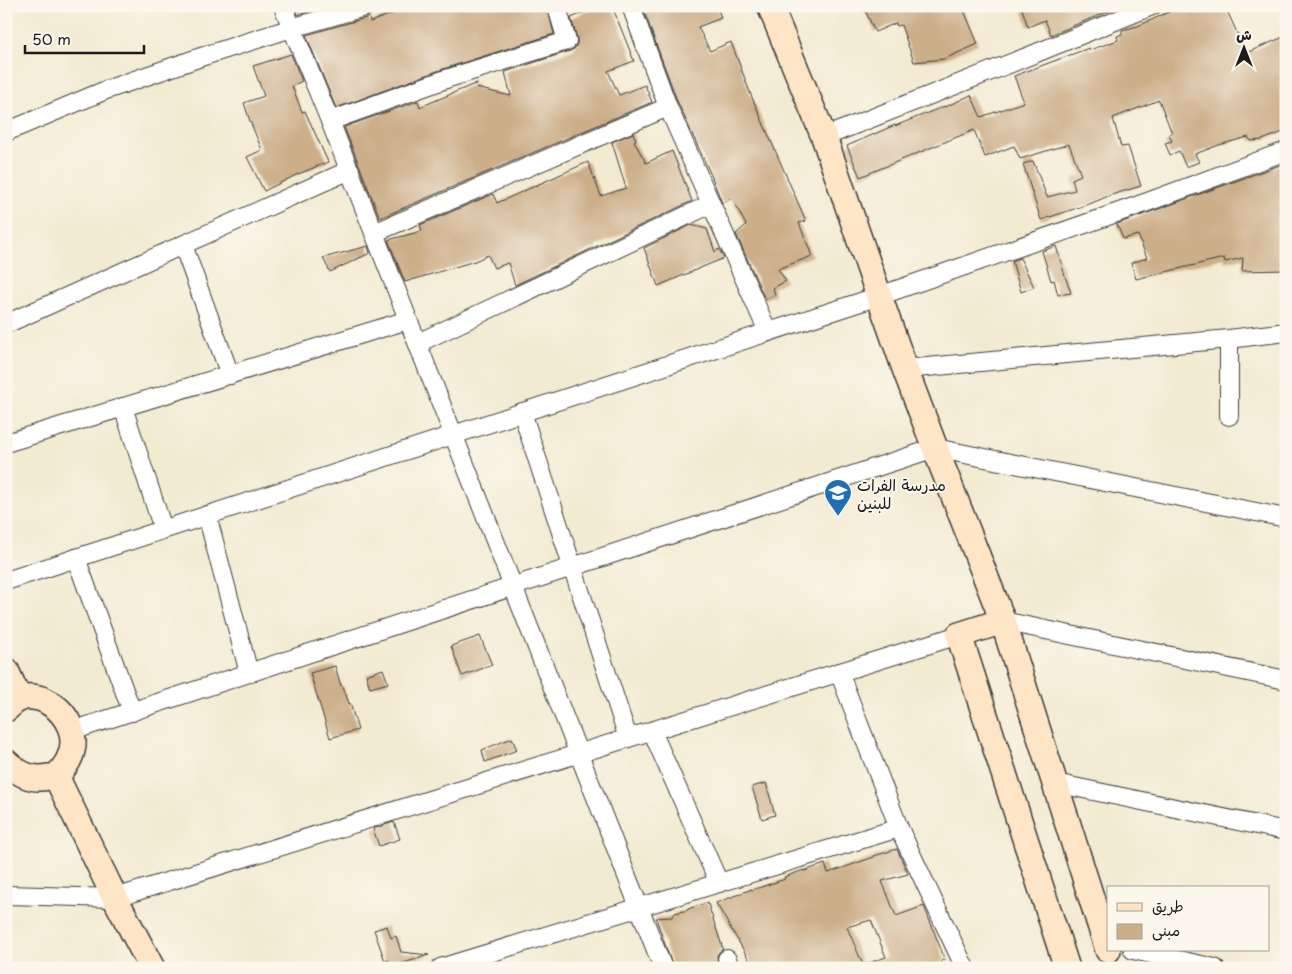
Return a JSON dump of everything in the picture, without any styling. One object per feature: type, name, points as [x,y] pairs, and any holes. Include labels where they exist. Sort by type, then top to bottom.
[{"type":"street","points":[[283,6],[350,170],[663,968]]},
{"type":"street","points":[[6,132],[106,90],[201,57],[367,6]]},
{"type":"street","points":[[631,6],[668,107],[768,332]]},
{"type":"street","points":[[770,6],[824,137],[905,369],[1003,621],[1107,946]]},
{"type":"street","points":[[824,137],[1152,6]]},
{"type":"street","points":[[330,121],[446,79],[567,41],[562,8]]},
{"type":"street","points":[[374,233],[668,107]]},
{"type":"street","points":[[6,580],[879,296],[1134,207],[1286,151]]},
{"type":"street","points":[[6,324],[350,170]]},
{"type":"street","points":[[418,343],[711,204]]},
{"type":"street","points":[[183,245],[230,375]]},
{"type":"street","points":[[6,443],[408,320]]},
{"type":"street","points":[[905,369],[1286,332]]},
{"type":"street","points":[[1229,339],[1229,416]]},
{"type":"street","points":[[123,408],[163,529]]},
{"type":"street","points":[[522,412],[628,738]]},
{"type":"street","points":[[72,731],[935,448],[1286,518]]},
{"type":"street","points":[[207,515],[248,673]]},
{"type":"street","points":[[76,558],[132,712]]},
{"type":"street","points":[[6,895],[115,898],[1003,621],[1286,680]]},
{"type":"street","points":[[959,635],[1067,968]]},
{"type":"street","points":[[839,672],[899,828],[965,968]]},
{"type":"street","points":[[6,762],[16,771],[29,777],[42,779],[56,776],[71,756],[73,744],[72,731],[67,718],[57,707],[44,699],[29,697],[10,688]]},
{"type":"street","points":[[652,731],[719,883]]},
{"type":"street","points":[[56,776],[115,898],[152,968]]},
{"type":"street","points":[[1055,783],[1286,831]]},
{"type":"street","points":[[440,968],[899,828]]},
{"type":"street","points":[[1142,952],[1215,968]]},
{"type":"building","points":[[295,6],[328,6],[298,15]]},
{"type":"building","points":[[412,6],[547,6],[554,34],[443,69],[336,108],[306,35],[369,17],[370,22]]},
{"type":"building","points":[[599,6],[612,6],[634,61],[608,71],[619,95],[645,85],[652,102],[380,218],[344,127],[418,101],[420,107],[477,83],[476,88],[511,96],[505,72],[574,49],[577,44],[577,38],[571,18]]},
{"type":"building","points":[[642,6],[717,6],[721,18],[698,27],[710,51],[731,42],[751,95],[806,221],[799,223],[812,256],[778,269],[786,281],[773,288],[775,295],[765,299],[736,234],[746,225],[732,198],[722,203],[678,103]]},
{"type":"building","points":[[863,6],[962,6],[978,44],[944,59],[914,62],[901,25],[897,26],[896,23],[875,32]]},
{"type":"building","points":[[1021,6],[1121,6],[1051,35],[1045,20],[1028,27]]},
{"type":"building","points":[[1186,6],[1225,6],[1246,53],[1286,36],[1286,131],[1262,140],[1251,141],[1248,137],[1219,145],[1195,154],[1199,162],[1186,167],[1179,151],[1170,155],[1165,143],[1172,141],[1169,134],[1172,133],[1159,100],[1113,118],[1121,147],[1128,146],[1141,186],[1041,220],[1023,164],[1033,161],[1047,197],[1075,190],[1072,179],[1081,175],[1069,144],[1020,159],[1014,146],[985,157],[974,130],[860,177],[847,146],[971,95],[981,117],[1024,102],[1014,76],[1089,48],[1090,50],[1118,40],[1117,36],[1122,34],[1122,30],[1138,26]]},
{"type":"building","points":[[291,54],[302,81],[292,86],[302,112],[305,111],[328,162],[264,191],[247,157],[262,150],[244,103],[264,96],[253,66]]},
{"type":"building","points":[[633,133],[636,140],[634,141],[646,163],[672,151],[692,201],[515,285],[508,263],[494,268],[488,255],[475,261],[405,282],[388,240],[422,231],[420,225],[493,194],[497,203],[588,162],[601,196],[626,188],[612,142]]},
{"type":"building","points":[[1283,164],[1283,170],[1286,170],[1286,270],[1242,271],[1243,258],[1225,262],[1224,258],[1136,279],[1131,263],[1147,258],[1138,235],[1123,239],[1117,224]]},
{"type":"building","points":[[691,225],[707,229],[715,252],[719,249],[724,258],[658,286],[644,248]]},
{"type":"building","points":[[368,246],[370,253],[330,272],[323,258]]},
{"type":"building","points":[[1056,246],[1071,293],[1058,295],[1054,280],[1051,281],[1042,251]]},
{"type":"building","points":[[1020,258],[1034,287],[1021,292],[1012,261]]},
{"type":"building","points":[[480,636],[492,665],[462,676],[451,646]]},
{"type":"building","points":[[335,666],[341,686],[343,686],[350,703],[358,730],[330,738],[310,673]]},
{"type":"building","points":[[383,669],[388,683],[370,688],[366,675]]},
{"type":"building","points":[[512,738],[517,750],[485,762],[482,750]]},
{"type":"building","points":[[766,783],[775,815],[762,819],[752,787]]},
{"type":"building","points":[[394,822],[400,839],[379,846],[373,829]]},
{"type":"building","points":[[897,849],[908,874],[882,881],[896,916],[924,906],[945,960],[941,961],[942,968],[754,968],[716,903],[785,879],[784,877],[804,870],[825,864],[828,873]],"holes":[[[871,920],[886,957],[863,965],[847,927]]]},
{"type":"building","points":[[708,904],[723,949],[717,956],[719,968],[673,968],[656,918],[672,917],[675,913]]},
{"type":"building","points":[[387,926],[391,938],[396,936],[401,952],[429,955],[391,967],[389,960],[385,961],[374,930]]},
{"type":"place","name":"مدرسة الفرات للبنين","points":[[838,517]]}]
